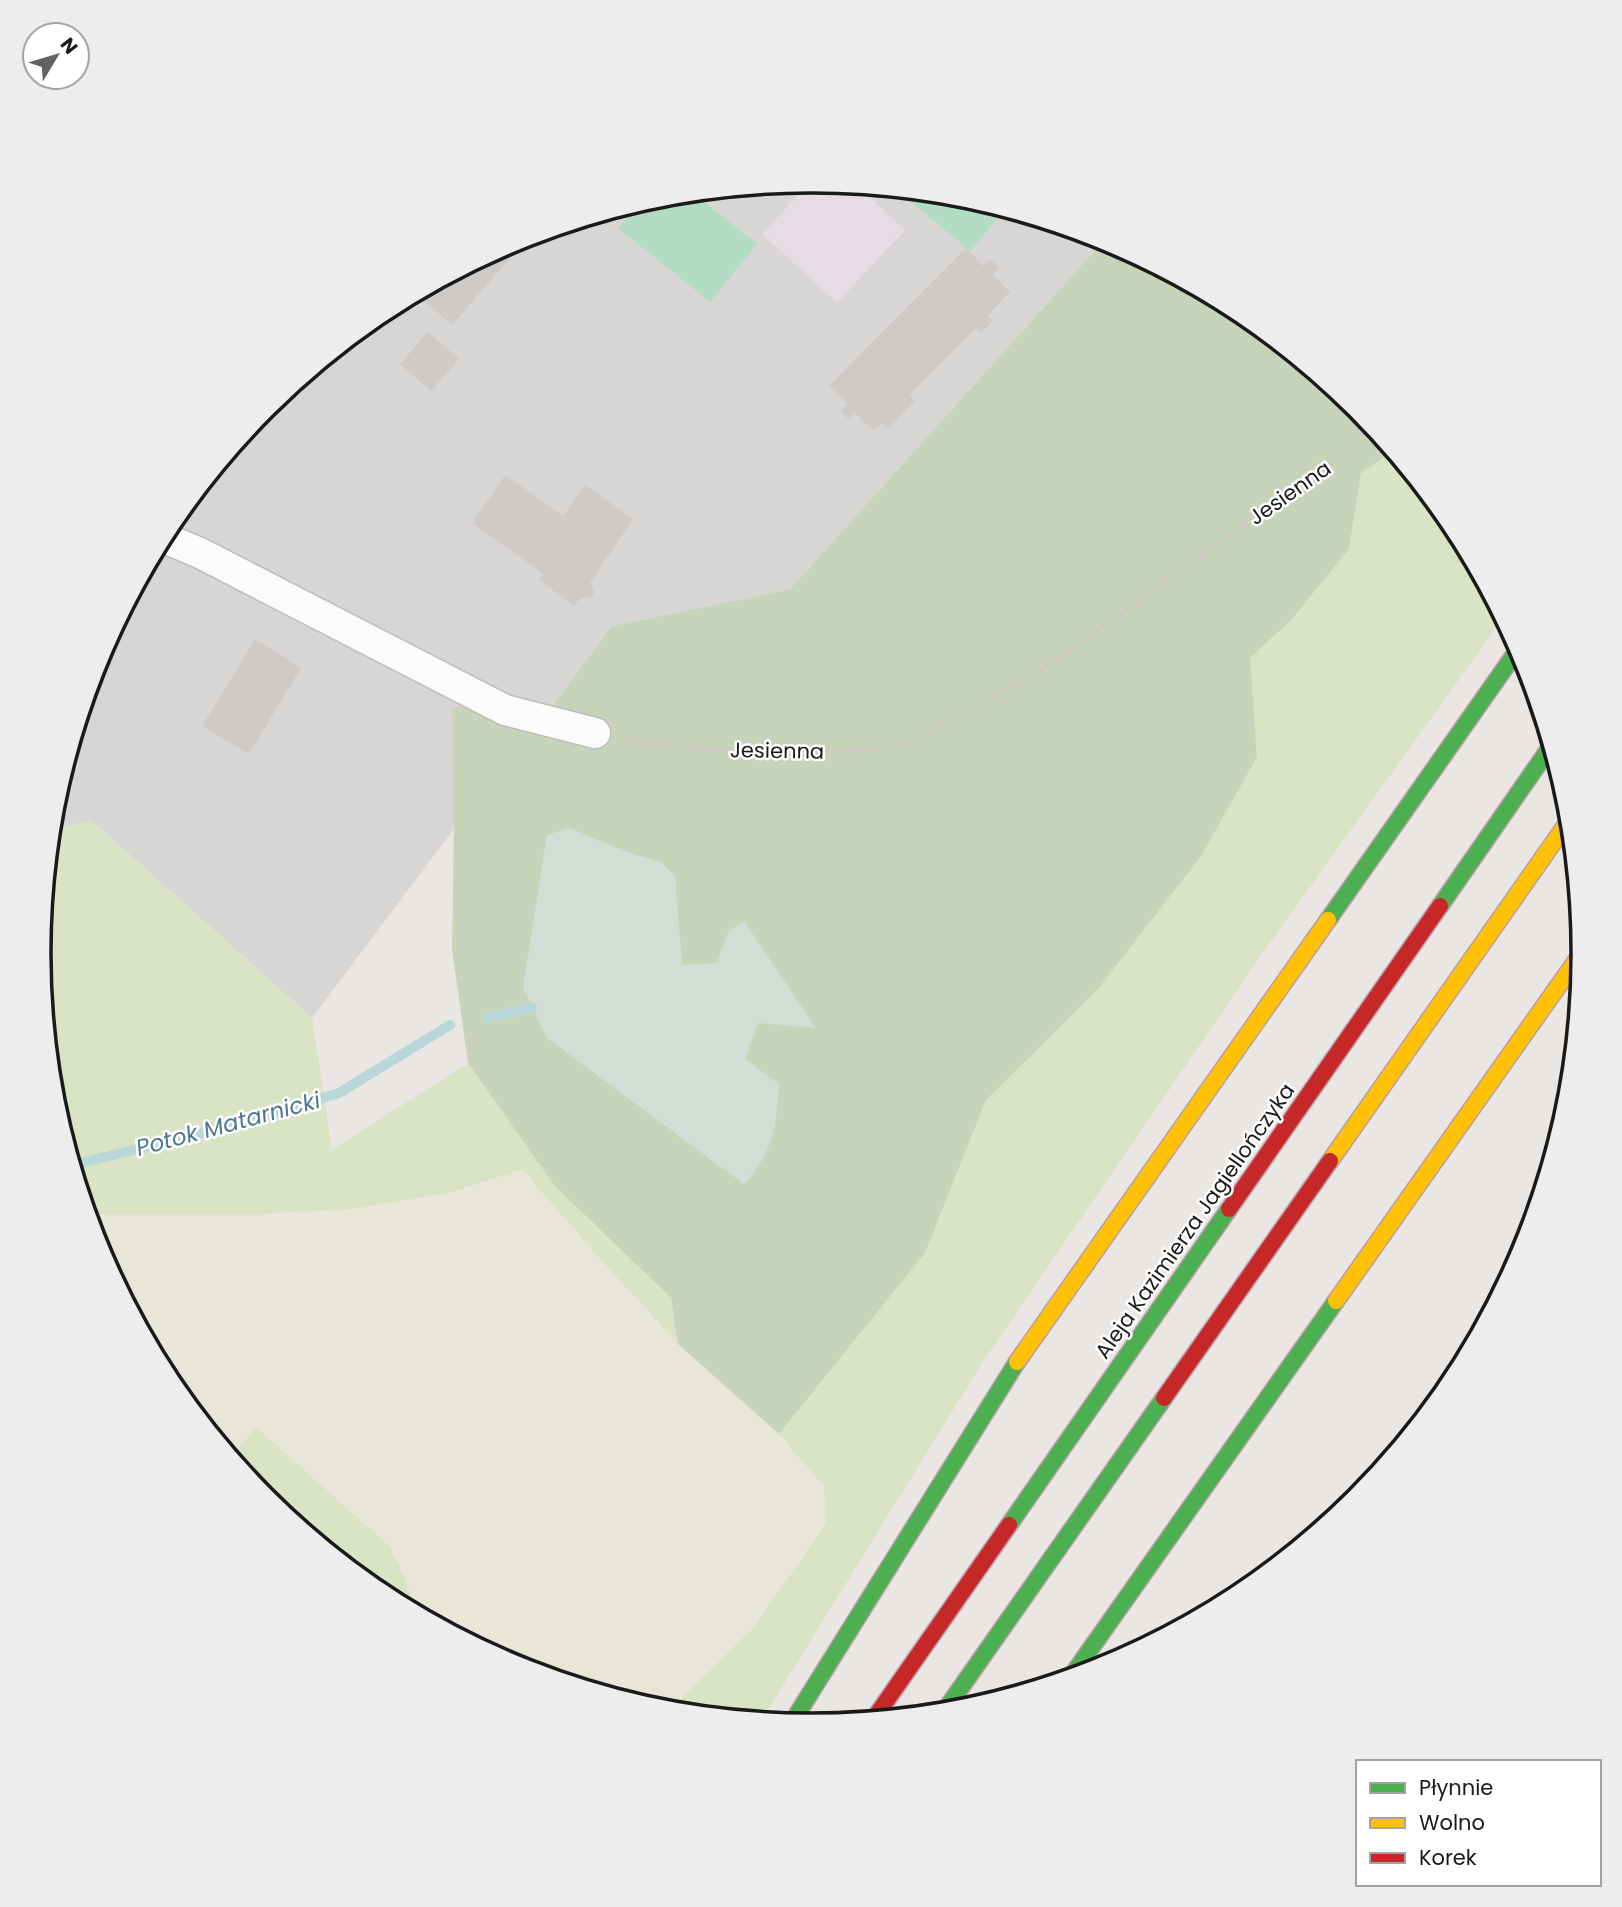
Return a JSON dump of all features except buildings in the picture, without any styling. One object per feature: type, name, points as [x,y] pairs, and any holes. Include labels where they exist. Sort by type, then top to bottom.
[{"type":"highway","points":[[798,1713],[999,1388],[1511,659]]},
{"type":"highway","name":"Aleja Kazimierza Jagiellończyka","points":[[880,1710],[1545,755]]},
{"type":"highway","points":[[952,1700],[1561,831]]},
{"type":"highway","points":[[1080,1664],[1571,968]]},
{"type":"street","points":[[173,541],[200,553],[505,710],[595,733]]},
{"type":"path","name":"Jesienna","points":[[595,733],[667,747],[786,754],[875,749],[904,744],[1039,672],[1349,451],[1363,430]]},
{"type":"shaded area","points":[[799,193],[811,193],[868,196],[905,230],[837,303],[762,234]]},
{"type":"shaded area","points":[[811,193],[910,200],[1008,219],[1096,249],[790,589],[612,626],[532,733],[475,703],[452,708],[454,829],[312,1018],[91,820],[61,827],[91,709],[129,617],[179,531],[239,452],[273,416],[348,350],[431,295],[520,251],[614,219],[712,200],[761,195]]},
{"type":"shaded area","points":[[570,828],[624,851],[661,862],[675,876],[682,965],[716,963],[729,931],[744,921],[816,1028],[758,1023],[745,1059],[779,1084],[778,1100],[772,1138],[762,1161],[744,1184],[547,1038],[523,988],[547,835]]},
{"type":"shaded area","points":[[522,1169],[657,1323],[779,1434],[824,1486],[826,1522],[755,1626],[679,1702],[614,1688],[520,1656],[412,1600],[389,1546],[256,1428],[237,1452],[179,1376],[153,1334],[129,1290],[97,1214],[257,1214],[349,1209],[448,1193]]},
{"type":"green space","points":[[909,200],[998,217],[970,251]]},
{"type":"green space","points":[[704,201],[757,244],[710,302],[618,228],[628,216]]},
{"type":"green space","points":[[1096,249],[1191,295],[1274,350],[1349,416],[1386,456],[1361,473],[1349,549],[1292,619],[1250,658],[1257,757],[1201,856],[1098,989],[986,1100],[925,1253],[779,1434],[678,1344],[671,1298],[554,1185],[468,1063],[452,949],[452,708],[475,703],[532,733],[612,626],[790,589]]},
{"type":"green space","points":[[1386,456],[1443,531],[1497,626],[1264,951],[982,1363],[766,1712],[679,1702],[755,1626],[826,1523],[824,1486],[779,1434],[925,1253],[986,1100],[1098,989],[1257,757],[1250,658],[1292,619],[1349,549],[1361,473]]},
{"type":"green space","points":[[91,820],[312,1018],[332,1150],[468,1063],[554,1185],[671,1298],[678,1344],[522,1169],[448,1193],[349,1209],[257,1214],[97,1214],[65,1102],[52,1003],[52,904],[61,827]]},
{"type":"green space","points":[[256,1427],[389,1546],[412,1600],[348,1557],[310,1525],[237,1452]]},
{"type":"waterway","name":"Potok Matarnicki","points":[[488,1017],[532,1008]]},
{"type":"waterway","name":"Potok Matarnicki","points":[[81,1163],[248,1122],[339,1093],[450,1025]]},
{"type":"traffic: fast","points":[[1328,920],[1511,659]]},
{"type":"traffic: fast","points":[[1440,906],[1545,755]]},
{"type":"traffic: fast","points":[[1009,1525],[1229,1209]]},
{"type":"traffic: fast","points":[[1080,1664],[1336,1301]]},
{"type":"traffic: fast","points":[[798,1713],[1017,1362]]},
{"type":"traffic: fast","points":[[952,1700],[1164,1398]]},
{"type":"traffic: slow","points":[[1330,1161],[1561,831]]},
{"type":"traffic: slow","points":[[1017,1362],[1328,920]]},
{"type":"traffic: slow","points":[[1336,1301],[1571,968]]},
{"type":"traffic: jam","points":[[1229,1209],[1440,906]]},
{"type":"traffic: jam","points":[[1164,1398],[1330,1161]]},
{"type":"traffic: jam","points":[[880,1710],[1009,1525]]}]
